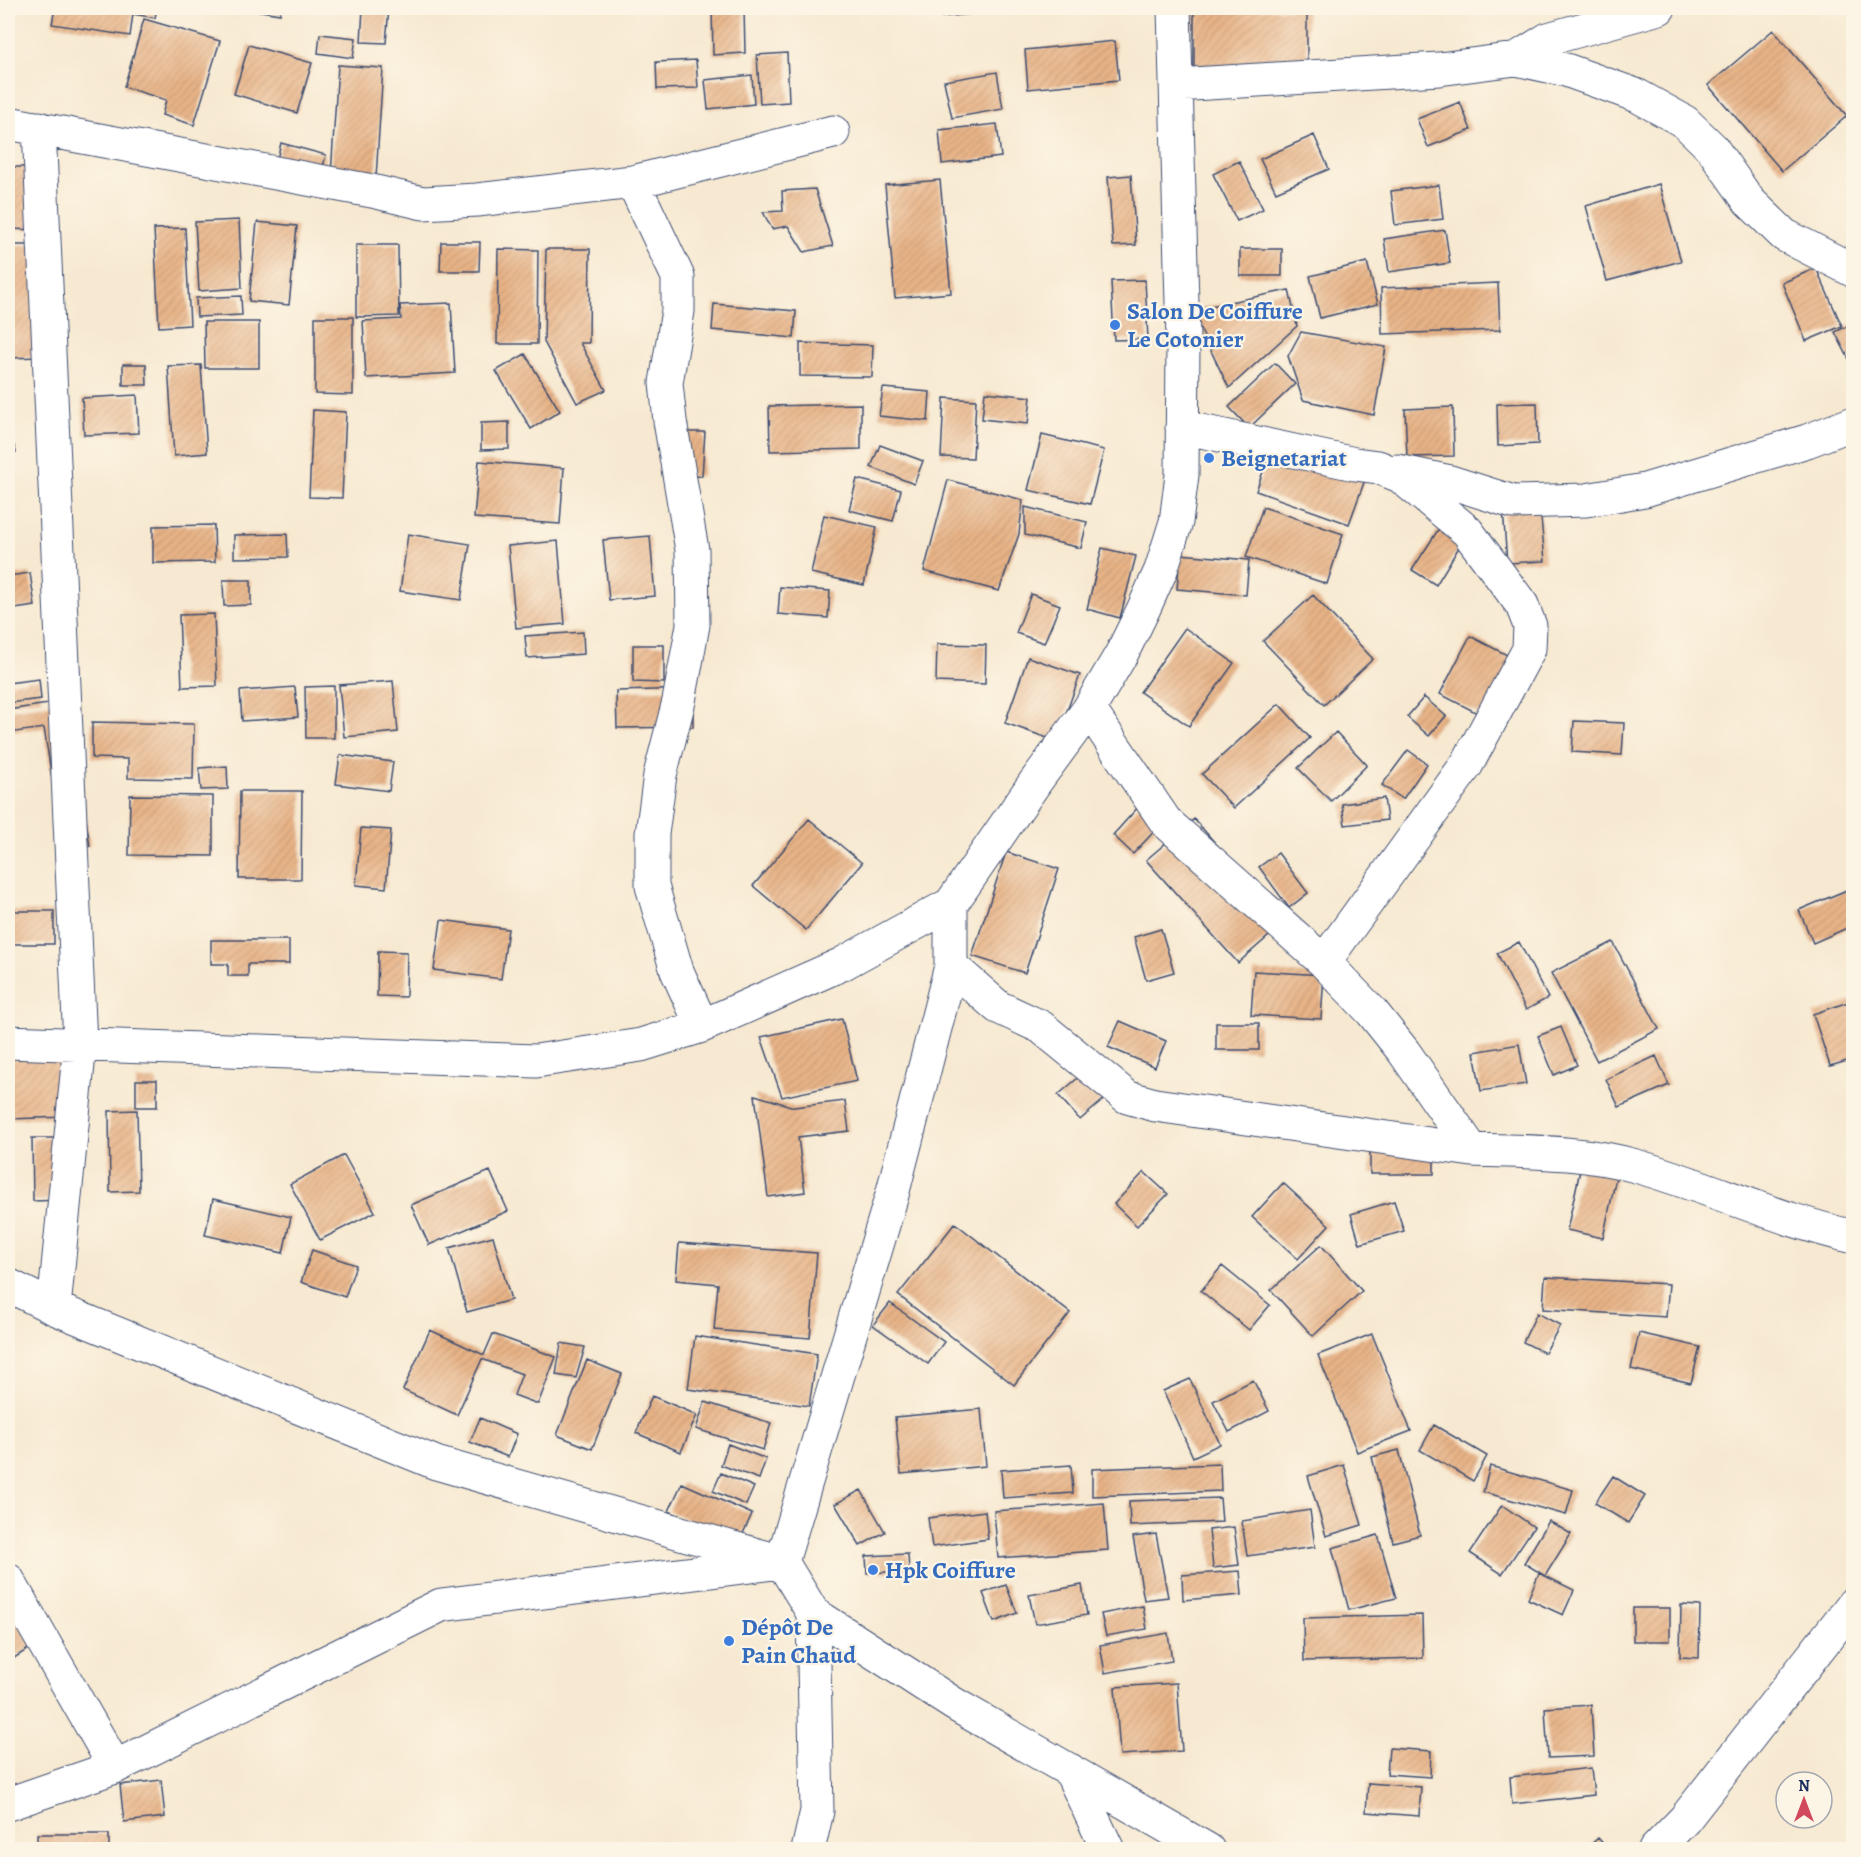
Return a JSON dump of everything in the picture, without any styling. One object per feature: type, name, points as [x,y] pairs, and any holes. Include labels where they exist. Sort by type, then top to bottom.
[{"type":"street","points":[[8,1042],[536,1060],[641,1045],[702,1026],[842,963],[951,904],[1089,709],[1122,653],[1161,570],[1176,522],[1182,476],[1183,340],[1174,8]]},
{"type":"street","points":[[1516,59],[1548,39],[1659,8]]},
{"type":"street","points":[[1176,85],[1439,69],[1516,59],[1566,70],[1628,93],[1685,122],[1712,148],[1749,201],[1784,235],[1854,271]]},
{"type":"street","points":[[54,1308],[80,1044],[23,125],[361,189],[423,203],[477,200],[633,182],[833,132]]},
{"type":"street","points":[[633,182],[678,277],[678,311],[666,383],[670,421],[692,550],[693,625],[679,701],[660,775],[652,834],[652,886],[677,971],[702,1026]]},
{"type":"street","points":[[1182,427],[1450,482],[1513,502],[1586,500],[1645,490],[1807,441],[1854,423]]},
{"type":"street","points":[[1324,962],[1467,764],[1528,649],[1530,626],[1522,605],[1467,531],[1400,476],[1378,467]]},
{"type":"street","points":[[1089,709],[1166,822],[1324,962],[1379,1020],[1472,1150]]},
{"type":"street","points":[[782,1562],[892,1195],[951,966],[951,904]]},
{"type":"street","points":[[951,966],[998,1007],[1041,1027],[1127,1097],[1155,1105],[1472,1150],[1590,1155],[1635,1165],[1815,1228],[1854,1237]]},
{"type":"street","points":[[8,1285],[54,1308],[436,1463],[782,1562],[813,1613],[954,1704],[1208,1850]]},
{"type":"street","points":[[8,1804],[115,1767],[441,1605],[782,1562]]},
{"type":"street","points":[[8,1580],[115,1767]]},
{"type":"street","points":[[1655,1850],[1685,1818],[1854,1603]]},
{"type":"street","points":[[808,1850],[817,1811],[813,1613]]},
{"type":"street","points":[[1070,1770],[1108,1850]]},
{"type":"building","points":[[55,8],[157,8],[155,18],[133,14],[130,36],[52,24]]},
{"type":"building","points":[[242,8],[280,8],[280,14]]},
{"type":"building","points":[[363,8],[389,8],[386,43],[361,42]]},
{"type":"building","points":[[712,8],[744,8],[745,53],[713,55]]},
{"type":"building","points":[[941,8],[983,8],[983,13],[942,17]]},
{"type":"building","points":[[1194,9],[1307,9],[1307,72],[1194,72]]},
{"type":"building","points":[[144,19],[220,41],[194,125],[162,115],[166,100],[124,87]]},
{"type":"building","points":[[1773,30],[1847,116],[1782,171],[1708,85]]},
{"type":"building","points":[[320,34],[356,38],[353,58],[318,53]]},
{"type":"building","points":[[1115,41],[1119,80],[1028,89],[1025,50]]},
{"type":"building","points":[[249,45],[312,63],[297,113],[234,94]]},
{"type":"building","points":[[787,53],[789,102],[760,104],[757,55]]},
{"type":"building","points":[[696,60],[698,88],[657,89],[656,62]]},
{"type":"building","points":[[338,65],[383,68],[376,178],[331,175]]},
{"type":"building","points":[[997,72],[1003,109],[952,118],[944,81]]},
{"type":"building","points":[[752,75],[754,104],[708,109],[705,80]]},
{"type":"building","points":[[1460,102],[1471,130],[1428,147],[1417,119]]},
{"type":"building","points":[[997,124],[1001,157],[942,164],[939,130]]},
{"type":"building","points":[[1314,135],[1329,169],[1276,192],[1260,159]]},
{"type":"building","points":[[281,143],[326,155],[320,179],[275,167]]},
{"type":"building","points":[[1239,161],[1263,209],[1237,221],[1213,174]]},
{"type":"building","points":[[8,167],[40,167],[39,230],[8,229]]},
{"type":"building","points":[[1131,175],[1136,245],[1113,246],[1108,177]]},
{"type":"building","points":[[940,180],[951,293],[895,298],[885,185]]},
{"type":"building","points":[[1659,184],[1681,261],[1607,281],[1586,206]]},
{"type":"building","points":[[1439,185],[1443,219],[1395,225],[1391,191]]},
{"type":"building","points":[[815,189],[833,246],[804,252],[788,226],[772,229],[763,212],[783,211],[782,191]]},
{"type":"building","points":[[239,220],[242,288],[199,291],[195,222]]},
{"type":"building","points":[[257,222],[297,226],[289,305],[249,301]]},
{"type":"building","points":[[185,228],[190,325],[159,327],[154,229]]},
{"type":"building","points":[[1445,230],[1450,263],[1389,272],[1384,239]]},
{"type":"building","points":[[441,242],[480,242],[479,271],[440,271]]},
{"type":"building","points":[[8,245],[37,245],[40,357],[8,358]]},
{"type":"building","points":[[356,245],[398,245],[399,316],[356,317]]},
{"type":"building","points":[[498,249],[538,250],[537,344],[497,344]]},
{"type":"building","points":[[546,249],[590,249],[589,343],[580,343],[606,390],[577,403],[544,342]]},
{"type":"building","points":[[1240,249],[1282,249],[1282,276],[1240,276]]},
{"type":"building","points":[[1367,262],[1378,304],[1320,318],[1310,276]]},
{"type":"building","points":[[1816,268],[1842,326],[1806,341],[1782,283]]},
{"type":"building","points":[[1145,280],[1148,339],[1114,340],[1111,281]]},
{"type":"building","points":[[1498,283],[1500,330],[1382,334],[1381,288]]},
{"type":"building","points":[[1289,290],[1297,326],[1229,388],[1191,310]]},
{"type":"building","points":[[241,296],[242,315],[197,317],[196,298]]},
{"type":"building","points":[[451,303],[455,373],[366,378],[363,321],[401,319],[400,305]]},
{"type":"building","points":[[714,304],[796,311],[794,338],[712,330]]},
{"type":"building","points":[[315,317],[353,317],[353,395],[315,394]]},
{"type":"building","points":[[204,322],[259,322],[259,368],[205,368]]},
{"type":"building","points":[[1854,323],[1854,356],[1849,359],[1835,332]]},
{"type":"building","points":[[1301,332],[1386,347],[1374,415],[1303,400],[1288,356]]},
{"type":"building","points":[[800,343],[873,345],[872,377],[800,376]]},
{"type":"building","points":[[525,354],[560,411],[531,429],[496,371]]},
{"type":"building","points":[[1275,363],[1295,384],[1249,428],[1229,407]]},
{"type":"building","points":[[123,364],[146,364],[147,385],[123,385]]},
{"type":"building","points":[[201,365],[207,453],[174,456],[168,366]]},
{"type":"building","points":[[883,388],[930,392],[928,421],[879,416]]},
{"type":"building","points":[[985,392],[1031,397],[1028,424],[982,419]]},
{"type":"building","points":[[137,395],[139,433],[84,435],[82,398]]},
{"type":"building","points":[[944,398],[976,400],[973,458],[941,457]]},
{"type":"building","points":[[1537,403],[1538,444],[1498,446],[1497,404]]},
{"type":"building","points":[[861,404],[861,449],[770,451],[769,406]]},
{"type":"building","points":[[1453,407],[1454,456],[1407,457],[1405,409]]},
{"type":"building","points":[[313,410],[346,412],[342,498],[309,497]]},
{"type":"building","points":[[509,422],[509,449],[481,450],[481,423]]},
{"type":"building","points":[[8,428],[16,452],[8,455]]},
{"type":"building","points":[[686,432],[705,432],[702,476],[680,477]]},
{"type":"building","points":[[1042,435],[1104,450],[1090,504],[1028,490]]},
{"type":"building","points":[[1273,444],[1366,477],[1349,524],[1256,491]]},
{"type":"building","points":[[880,445],[923,461],[914,484],[871,467]]},
{"type":"building","points":[[479,461],[564,468],[560,524],[474,518]]},
{"type":"building","points":[[857,479],[901,490],[893,521],[849,510]]},
{"type":"building","points":[[948,480],[1023,500],[1019,534],[999,591],[924,571]]},
{"type":"building","points":[[1025,507],[1087,522],[1081,548],[1025,535]]},
{"type":"building","points":[[1263,507],[1343,534],[1327,584],[1246,557]]},
{"type":"building","points":[[1540,507],[1545,561],[1507,563],[1503,509]]},
{"type":"building","points":[[824,515],[877,527],[864,585],[811,573]]},
{"type":"building","points":[[214,525],[215,562],[153,563],[153,526]]},
{"type":"building","points":[[1438,530],[1461,544],[1436,585],[1412,570]]},
{"type":"building","points":[[287,534],[288,557],[234,558],[234,535]]},
{"type":"building","points":[[408,534],[470,544],[461,600],[400,591]]},
{"type":"building","points":[[650,536],[655,596],[609,600],[603,540]]},
{"type":"building","points":[[558,541],[565,624],[516,628],[508,546]]},
{"type":"building","points":[[1102,548],[1136,556],[1120,618],[1087,609]]},
{"type":"building","points":[[1180,554],[1249,560],[1246,595],[1177,589]]},
{"type":"building","points":[[30,573],[35,606],[8,610],[8,576]]},
{"type":"building","points":[[223,580],[251,580],[251,605],[224,606]]},
{"type":"building","points":[[780,587],[830,591],[828,618],[778,614]]},
{"type":"building","points":[[1031,594],[1060,605],[1044,643],[1016,633]]},
{"type":"building","points":[[1313,595],[1373,659],[1324,705],[1263,641]]},
{"type":"building","points":[[214,614],[217,686],[182,687],[179,615]]},
{"type":"building","points":[[1185,628],[1234,663],[1189,726],[1140,692]]},
{"type":"building","points":[[583,632],[584,654],[527,658],[525,636]]},
{"type":"building","points":[[1470,636],[1515,659],[1485,717],[1440,694]]},
{"type":"building","points":[[937,644],[986,645],[985,684],[936,682]]},
{"type":"building","points":[[633,645],[664,645],[664,683],[633,682]]},
{"type":"building","points":[[1028,657],[1080,675],[1056,741],[1005,723]]},
{"type":"building","points":[[39,679],[41,699],[8,703],[8,683]]},
{"type":"building","points":[[393,681],[398,732],[344,737],[339,685]]},
{"type":"building","points":[[334,686],[334,738],[306,738],[305,687]]},
{"type":"building","points":[[295,687],[298,717],[242,721],[240,691]]},
{"type":"building","points":[[693,689],[693,727],[617,728],[616,691]]},
{"type":"building","points":[[1424,697],[1446,716],[1429,736],[1407,717]]},
{"type":"building","points":[[68,701],[90,846],[63,849],[44,728],[8,733],[8,710]]},
{"type":"building","points":[[1279,704],[1310,738],[1234,808],[1202,774]]},
{"type":"building","points":[[1574,721],[1624,723],[1622,755],[1572,752]]},
{"type":"building","points":[[92,722],[194,724],[193,779],[128,778],[128,759],[92,758]]},
{"type":"building","points":[[1336,732],[1367,765],[1331,801],[1298,768]]},
{"type":"building","points":[[1408,750],[1427,764],[1403,799],[1382,785]]},
{"type":"building","points":[[340,755],[393,762],[389,791],[336,784]]},
{"type":"building","points":[[227,766],[228,789],[201,790],[199,768]]},
{"type":"building","points":[[240,791],[302,791],[301,879],[239,879]]},
{"type":"building","points":[[130,795],[213,796],[213,856],[129,855]]},
{"type":"building","points":[[1384,798],[1387,820],[1345,825],[1342,804]]},
{"type":"building","points":[[1140,805],[1161,824],[1133,854],[1113,835]]},
{"type":"building","points":[[809,819],[862,863],[806,930],[753,886]]},
{"type":"building","points":[[1194,819],[1285,922],[1238,963],[1146,860]]},
{"type":"building","points":[[361,828],[391,830],[386,888],[356,885]]},
{"type":"building","points":[[1006,852],[1059,869],[1025,973],[972,956]]},
{"type":"building","points":[[1278,853],[1308,893],[1289,908],[1259,867]]},
{"type":"building","points":[[1854,887],[1854,925],[1813,943],[1799,910]]},
{"type":"building","points":[[8,911],[54,911],[54,944],[8,944]]},
{"type":"building","points":[[441,920],[508,929],[501,979],[434,970]]},
{"type":"building","points":[[1161,929],[1174,972],[1146,980],[1134,937]]},
{"type":"building","points":[[211,940],[289,940],[289,964],[248,964],[248,976],[228,976],[228,964],[211,964]]},
{"type":"building","points":[[1519,942],[1548,998],[1526,1010],[1497,953]]},
{"type":"building","points":[[1613,942],[1659,1029],[1597,1061],[1551,973]]},
{"type":"building","points":[[378,951],[407,952],[406,997],[377,996]]},
{"type":"building","points":[[1254,971],[1324,975],[1321,1019],[1251,1015]]},
{"type":"building","points":[[1854,1000],[1854,1059],[1830,1066],[1813,1014]]},
{"type":"building","points":[[842,1019],[857,1081],[782,1097],[761,1037]]},
{"type":"building","points":[[1120,1021],[1166,1041],[1155,1067],[1108,1047]]},
{"type":"building","points":[[1216,1023],[1259,1023],[1259,1050],[1216,1050]]},
{"type":"building","points":[[1561,1027],[1577,1065],[1554,1075],[1538,1036]]},
{"type":"building","points":[[1519,1044],[1526,1084],[1481,1091],[1474,1052]]},
{"type":"building","points":[[63,1053],[66,1117],[8,1119],[8,1055]]},
{"type":"building","points":[[1656,1056],[1669,1085],[1619,1107],[1606,1079]]},
{"type":"building","points":[[1087,1070],[1108,1096],[1080,1120],[1058,1095]]},
{"type":"building","points":[[136,1080],[157,1080],[157,1107],[136,1107]]},
{"type":"building","points":[[755,1095],[794,1107],[845,1101],[849,1131],[798,1137],[805,1192],[768,1197]]},
{"type":"building","points":[[137,1110],[139,1191],[110,1192],[109,1111]]},
{"type":"building","points":[[1370,1133],[1434,1133],[1434,1174],[1370,1174]]},
{"type":"building","points":[[32,1138],[62,1138],[63,1200],[33,1201]]},
{"type":"building","points":[[1584,1152],[1620,1159],[1603,1238],[1567,1230]]},
{"type":"building","points":[[344,1155],[375,1212],[320,1240],[290,1184]]},
{"type":"building","points":[[490,1171],[508,1211],[429,1245],[411,1205]]},
{"type":"building","points":[[1144,1172],[1168,1194],[1137,1226],[1114,1204]]},
{"type":"building","points":[[1283,1183],[1329,1225],[1298,1259],[1252,1217]]},
{"type":"building","points":[[213,1199],[291,1217],[283,1253],[205,1235]]},
{"type":"building","points":[[1394,1201],[1404,1231],[1360,1244],[1351,1214]]},
{"type":"building","points":[[955,1223],[1070,1313],[1014,1385],[898,1295]]},
{"type":"building","points":[[493,1236],[511,1300],[467,1312],[449,1248]]},
{"type":"building","points":[[679,1243],[817,1253],[810,1338],[714,1330],[718,1284],[676,1280]]},
{"type":"building","points":[[1321,1245],[1362,1291],[1313,1336],[1271,1290]]},
{"type":"building","points":[[312,1250],[356,1265],[345,1297],[301,1282]]},
{"type":"building","points":[[1222,1266],[1270,1305],[1249,1330],[1201,1291]]},
{"type":"building","points":[[1545,1277],[1669,1284],[1666,1317],[1543,1309]]},
{"type":"building","points":[[890,1303],[944,1342],[928,1364],[873,1325]]},
{"type":"building","points":[[1537,1313],[1560,1325],[1545,1353],[1523,1342]]},
{"type":"building","points":[[430,1330],[484,1355],[493,1334],[556,1357],[538,1404],[514,1395],[522,1374],[482,1359],[457,1415],[403,1390]]},
{"type":"building","points":[[1639,1333],[1700,1347],[1691,1383],[1631,1369]]},
{"type":"building","points":[[1372,1334],[1411,1431],[1357,1452],[1318,1355]]},
{"type":"building","points":[[695,1336],[817,1354],[809,1406],[688,1389]]},
{"type":"building","points":[[561,1343],[585,1347],[576,1378],[556,1375]]},
{"type":"building","points":[[587,1360],[622,1374],[592,1449],[557,1435]]},
{"type":"building","points":[[1190,1379],[1220,1444],[1193,1457],[1163,1391]]},
{"type":"building","points":[[1253,1380],[1269,1411],[1229,1432],[1213,1401]]},
{"type":"building","points":[[652,1396],[697,1415],[681,1452],[636,1433]]},
{"type":"building","points":[[705,1402],[771,1423],[763,1450],[696,1429]]},
{"type":"building","points":[[981,1409],[986,1466],[901,1474],[895,1417]]},
{"type":"building","points":[[480,1418],[517,1434],[508,1457],[470,1442]]},
{"type":"building","points":[[1434,1425],[1487,1456],[1473,1481],[1420,1450]]},
{"type":"building","points":[[728,1444],[766,1459],[759,1479],[721,1465]]},
{"type":"building","points":[[1399,1450],[1420,1535],[1393,1542],[1372,1457]]},
{"type":"building","points":[[1220,1464],[1221,1491],[1092,1496],[1092,1469]]},
{"type":"building","points":[[1071,1465],[1073,1493],[1003,1498],[1001,1470]]},
{"type":"building","points":[[1344,1465],[1362,1525],[1326,1536],[1308,1476]]},
{"type":"building","points":[[1490,1466],[1573,1490],[1566,1515],[1483,1492]]},
{"type":"building","points":[[721,1473],[754,1487],[746,1505],[713,1491]]},
{"type":"building","points":[[1613,1476],[1645,1496],[1628,1523],[1595,1503]]},
{"type":"building","points":[[682,1483],[752,1514],[739,1542],[669,1511]]},
{"type":"building","points":[[861,1490],[885,1532],[860,1546],[835,1504]]},
{"type":"building","points":[[1220,1498],[1222,1522],[1130,1526],[1129,1501]]},
{"type":"building","points":[[1104,1503],[1108,1550],[998,1558],[994,1511]]},
{"type":"building","points":[[1502,1505],[1534,1527],[1502,1574],[1470,1553]]},
{"type":"building","points":[[1310,1510],[1315,1547],[1247,1556],[1242,1521]]},
{"type":"building","points":[[985,1511],[988,1539],[932,1547],[928,1518]]},
{"type":"building","points":[[1549,1521],[1571,1534],[1545,1576],[1524,1563]]},
{"type":"building","points":[[1234,1527],[1239,1565],[1213,1568],[1209,1530]]},
{"type":"building","points":[[1156,1534],[1168,1597],[1144,1600],[1133,1537]]},
{"type":"building","points":[[1378,1535],[1396,1598],[1349,1610],[1332,1548]]},
{"type":"building","points":[[908,1554],[909,1571],[867,1573],[866,1556]]},
{"type":"building","points":[[1240,1571],[1242,1595],[1183,1600],[1182,1575]]},
{"type":"building","points":[[1539,1573],[1574,1590],[1563,1615],[1528,1599]]},
{"type":"building","points":[[1006,1585],[1017,1613],[994,1622],[983,1593]]},
{"type":"building","points":[[1082,1585],[1087,1615],[1035,1624],[1029,1595]]},
{"type":"building","points":[[1681,1605],[1700,1606],[1699,1658],[1680,1657]]},
{"type":"building","points":[[1143,1606],[1147,1629],[1106,1636],[1101,1614]]},
{"type":"building","points":[[8,1607],[33,1646],[8,1662]]},
{"type":"building","points":[[1633,1608],[1670,1608],[1670,1641],[1633,1641]]},
{"type":"building","points":[[1422,1615],[1423,1658],[1304,1661],[1303,1618]]},
{"type":"building","points":[[1168,1633],[1172,1661],[1105,1673],[1100,1645]]},
{"type":"building","points":[[1177,1683],[1182,1751],[1120,1755],[1115,1687]]},
{"type":"building","points":[[1591,1705],[1594,1756],[1548,1758],[1545,1708]]},
{"type":"building","points":[[1389,1748],[1431,1751],[1430,1777],[1387,1774]]},
{"type":"building","points":[[1591,1768],[1594,1795],[1512,1804],[1510,1777]]},
{"type":"building","points":[[161,1780],[165,1817],[124,1822],[120,1785]]},
{"type":"building","points":[[1368,1783],[1421,1787],[1419,1816],[1366,1812]]},
{"type":"building","points":[[37,1834],[109,1834],[109,1850],[37,1850]]},
{"type":"building","points":[[1598,1838],[1609,1850],[1585,1850]]},
{"type":"place","name":"Salon De Coiffure Le Cotonier","points":[[1115,325]]},
{"type":"place","name":"Beignetariat","points":[[1209,458]]},
{"type":"place","name":"Hpk Coiffure","points":[[873,1570]]},
{"type":"place","name":"Dépôt De Pain Chaud","points":[[729,1641]]}]
